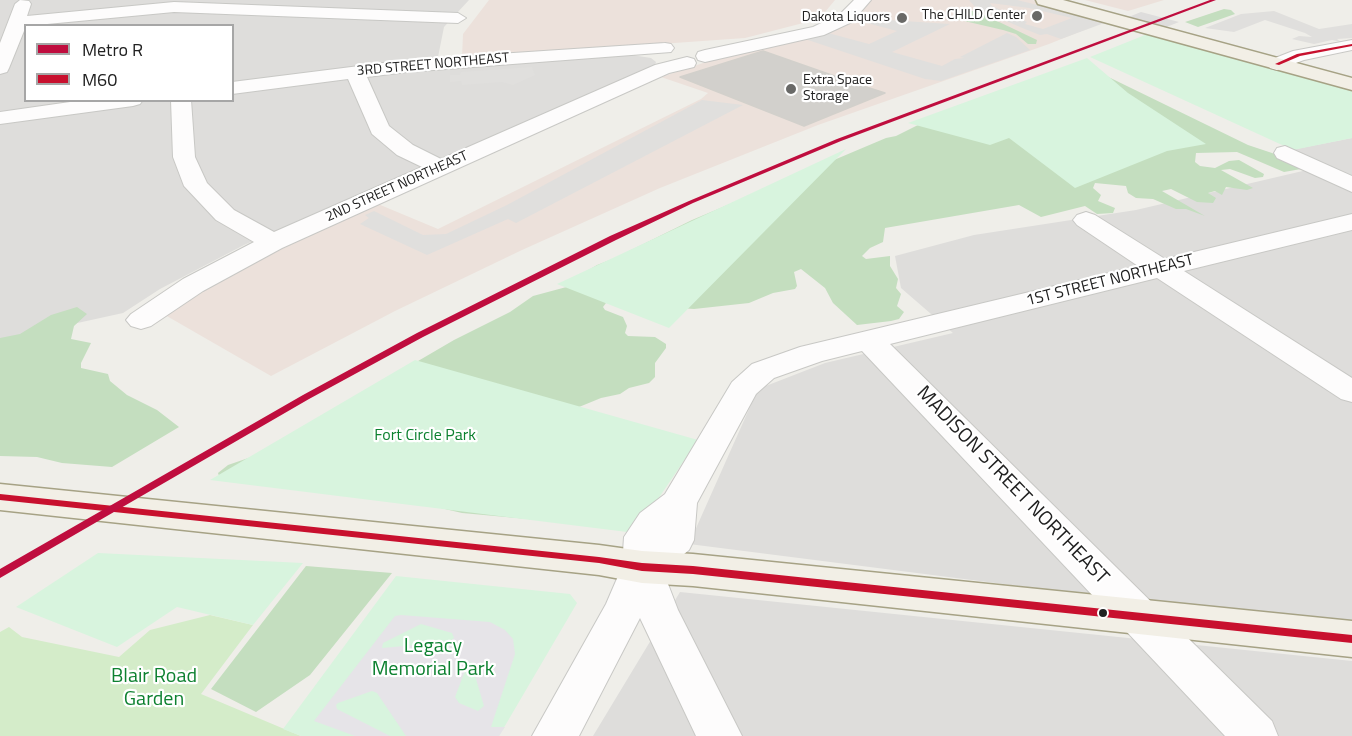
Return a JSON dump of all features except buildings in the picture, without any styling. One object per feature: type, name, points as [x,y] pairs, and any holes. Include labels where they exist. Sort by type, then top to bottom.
[{"type":"main road","points":[[1044,0],[1282,61],[1352,76]]},
{"type":"main road","points":[[1071,0],[1282,61],[1352,84]]},
{"type":"main road","points":[[0,497],[599,560],[642,567],[693,570],[1352,639]]},
{"type":"street","points":[[0,68],[24,0]]},
{"type":"street","points":[[695,56],[809,28],[829,17],[845,0]]},
{"type":"street","points":[[695,56],[818,31],[846,18],[863,0]]},
{"type":"street","points":[[17,22],[178,3],[454,33]]},
{"type":"street","points":[[173,24],[172,12],[178,3]]},
{"type":"street","name":"3RD STREET NORTHEAST","points":[[234,88],[355,72],[454,33],[634,51],[660,59]]},
{"type":"street","points":[[1282,61],[1352,45]]},
{"type":"street","name":"2ND STREET NORTHEAST","points":[[141,321],[193,285],[273,242],[440,167],[660,59],[695,56]]},
{"type":"street","points":[[355,72],[380,129],[405,150],[440,167]]},
{"type":"street","points":[[0,118],[118,102]]},
{"type":"street","points":[[181,102],[184,157],[196,186],[208,201],[225,215],[273,242]]},
{"type":"street","points":[[1285,153],[1352,185]]},
{"type":"street","points":[[1086,220],[1352,392]]},
{"type":"street","name":"1ST STREET NORTHEAST","points":[[642,567],[675,540],[678,503],[743,389],[755,376],[772,366],[793,358],[1352,222]]},
{"type":"street","name":"MADISON STREET NORTHEAST","points":[[868,340],[1255,736]]},
{"type":"street","points":[[555,736],[625,607],[642,567]]},
{"type":"street","points":[[642,567],[657,610],[719,736]]},
{"type":"shaded area","points":[[0,0],[469,0],[444,27],[436,67],[632,55],[651,58],[656,62],[655,65],[244,245],[160,289],[123,313],[0,340]]},
{"type":"shaded area","points":[[489,0],[835,0],[825,12],[811,21],[745,38],[462,58],[463,34]]},
{"type":"shaded area","points":[[870,0],[1032,0],[1109,20],[1049,44],[818,125],[660,188],[522,250],[395,311],[271,376],[165,315],[210,286],[265,256],[378,204],[438,229],[701,99],[708,93],[661,77],[724,56],[798,39]]},
{"type":"shaded area","points":[[969,0],[1017,0],[1107,22],[1061,39],[1047,34],[1040,35],[976,8]],"holes":[[[990,3],[1029,8],[1072,18],[1043,29],[1025,24],[1027,22]]]},
{"type":"shaded area","points":[[1085,0],[1164,0],[1128,11]]},
{"type":"shaded area","points":[[1274,11],[1319,29],[1352,24],[1352,38],[1337,39],[1341,42],[1332,40],[1314,44],[1292,39],[1299,36],[1312,37],[1305,33],[1265,20],[1234,32],[1205,28],[1241,14]]},
{"type":"shaded area","points":[[873,19],[950,24],[892,52],[942,66],[955,59],[964,58],[960,57],[1007,33],[1016,37],[1030,50],[941,81],[925,79],[805,39],[828,33],[869,44],[897,31],[867,23]]},
{"type":"shaded area","points":[[532,67],[535,75],[513,85],[502,82],[462,85],[461,81],[450,82],[450,75],[460,75],[461,72]]},
{"type":"shaded area","points":[[702,100],[743,105],[516,223],[508,219],[427,255],[360,224],[369,218],[365,215],[374,211],[423,235],[446,234],[507,205]]},
{"type":"shaded area","points":[[1352,138],[1352,622],[1074,593],[689,544],[758,389],[825,363],[953,333],[901,288],[895,256],[974,235],[1136,210],[1307,170],[1275,153]]},
{"type":"shaded area","points":[[680,592],[1352,661],[1352,736],[593,736]]},
{"type":"shaded area","points":[[395,616],[490,622],[505,630],[513,639],[515,654],[491,727],[505,727],[499,736],[406,736],[377,693],[372,691],[338,703],[337,709],[390,736],[355,736],[314,721]],"holes":[[[421,624],[452,633],[454,638],[449,642],[382,648],[383,643]],[[471,662],[484,706],[478,711],[459,703],[455,697],[468,663]]]},
{"type":"green space","points":[[1224,9],[1231,10],[1235,14],[1198,27],[1185,22]]},
{"type":"green space","points":[[968,11],[976,11],[1037,40],[1036,44],[1028,44],[1016,34],[954,17]]},
{"type":"green space","points":[[1150,33],[1352,89],[1352,138],[1293,150],[1090,57]]},
{"type":"green space","points":[[1087,58],[1128,93],[1206,144],[1167,151],[1075,188],[1009,138],[990,145],[908,123]]},
{"type":"green space","points":[[1090,68],[1248,145],[1275,154],[1301,169],[1284,172],[1237,152],[1196,153],[1195,162],[1200,166],[1215,168],[1229,161],[1239,160],[1264,174],[1263,177],[1255,178],[1230,169],[1221,170],[1253,188],[1247,190],[1226,187],[1222,195],[1215,191],[1208,193],[1216,198],[1213,203],[1197,202],[1171,189],[1162,191],[1205,216],[1186,209],[1176,209],[1153,199],[1136,198],[1128,193],[1126,186],[1095,183],[1093,188],[1101,195],[1098,201],[1115,208],[1113,213],[1097,214],[1085,206],[1041,217],[1019,205],[885,228],[883,242],[870,248],[862,256],[866,259],[890,256],[890,266],[898,279],[896,288],[901,294],[897,306],[904,312],[899,319],[891,321],[857,325],[833,303],[825,288],[801,269],[794,272],[797,286],[795,289],[773,293],[749,303],[694,309],[606,303],[603,307],[605,310],[623,317],[627,326],[625,333],[628,336],[655,337],[666,344],[666,348],[655,363],[655,377],[649,383],[579,407],[593,525],[462,513],[419,503],[219,476],[218,473],[228,465],[257,455],[454,340],[510,312],[533,296],[585,282],[587,271],[597,265],[692,220],[886,138],[896,136],[922,123]]},
{"type":"green space","points":[[846,149],[669,328],[557,284]]},
{"type":"green space","points":[[77,307],[87,314],[74,326],[71,339],[91,343],[81,363],[81,368],[108,374],[110,381],[127,395],[157,410],[179,427],[112,467],[62,463],[37,457],[0,456],[0,338],[20,334],[51,315]]},
{"type":"green space","name":"Fort Circle Park","points":[[415,360],[698,440],[635,533],[210,480]]},
{"type":"green space","points":[[98,553],[303,563],[253,625],[177,607],[117,647],[16,607]]},
{"type":"green space","points":[[306,566],[392,573],[310,675],[256,712],[211,689]]},
{"type":"green space","name":"Legacy Memorial Park","points":[[396,576],[570,594],[577,603],[499,736],[301,736],[283,729]]},
{"type":"green space","name":"Blair Road Garden","points":[[210,615],[253,625],[201,694],[301,736],[0,736],[0,632],[9,627],[22,637],[119,657],[150,630]]},
{"type":"pier","points":[[1141,12],[1179,22],[1149,34],[1111,24]]},
{"type":"metro line","name":"R","points":[[0,574],[306,397],[420,335],[613,238],[691,202],[839,140],[1214,0]]},
{"type":"transit line","name":"M60","points":[[1277,64],[1299,55],[1352,45]]},
{"type":"transit line","name":"M60","points":[[0,497],[599,560],[642,567],[693,570],[1352,639]]},
{"type":"place","name":"The CHILD Center","points":[[1037,16]]},
{"type":"place","name":"Dakota Liquors","points":[[902,18]]},
{"type":"place","name":"Extra Space Storage","points":[[791,89]]}]
